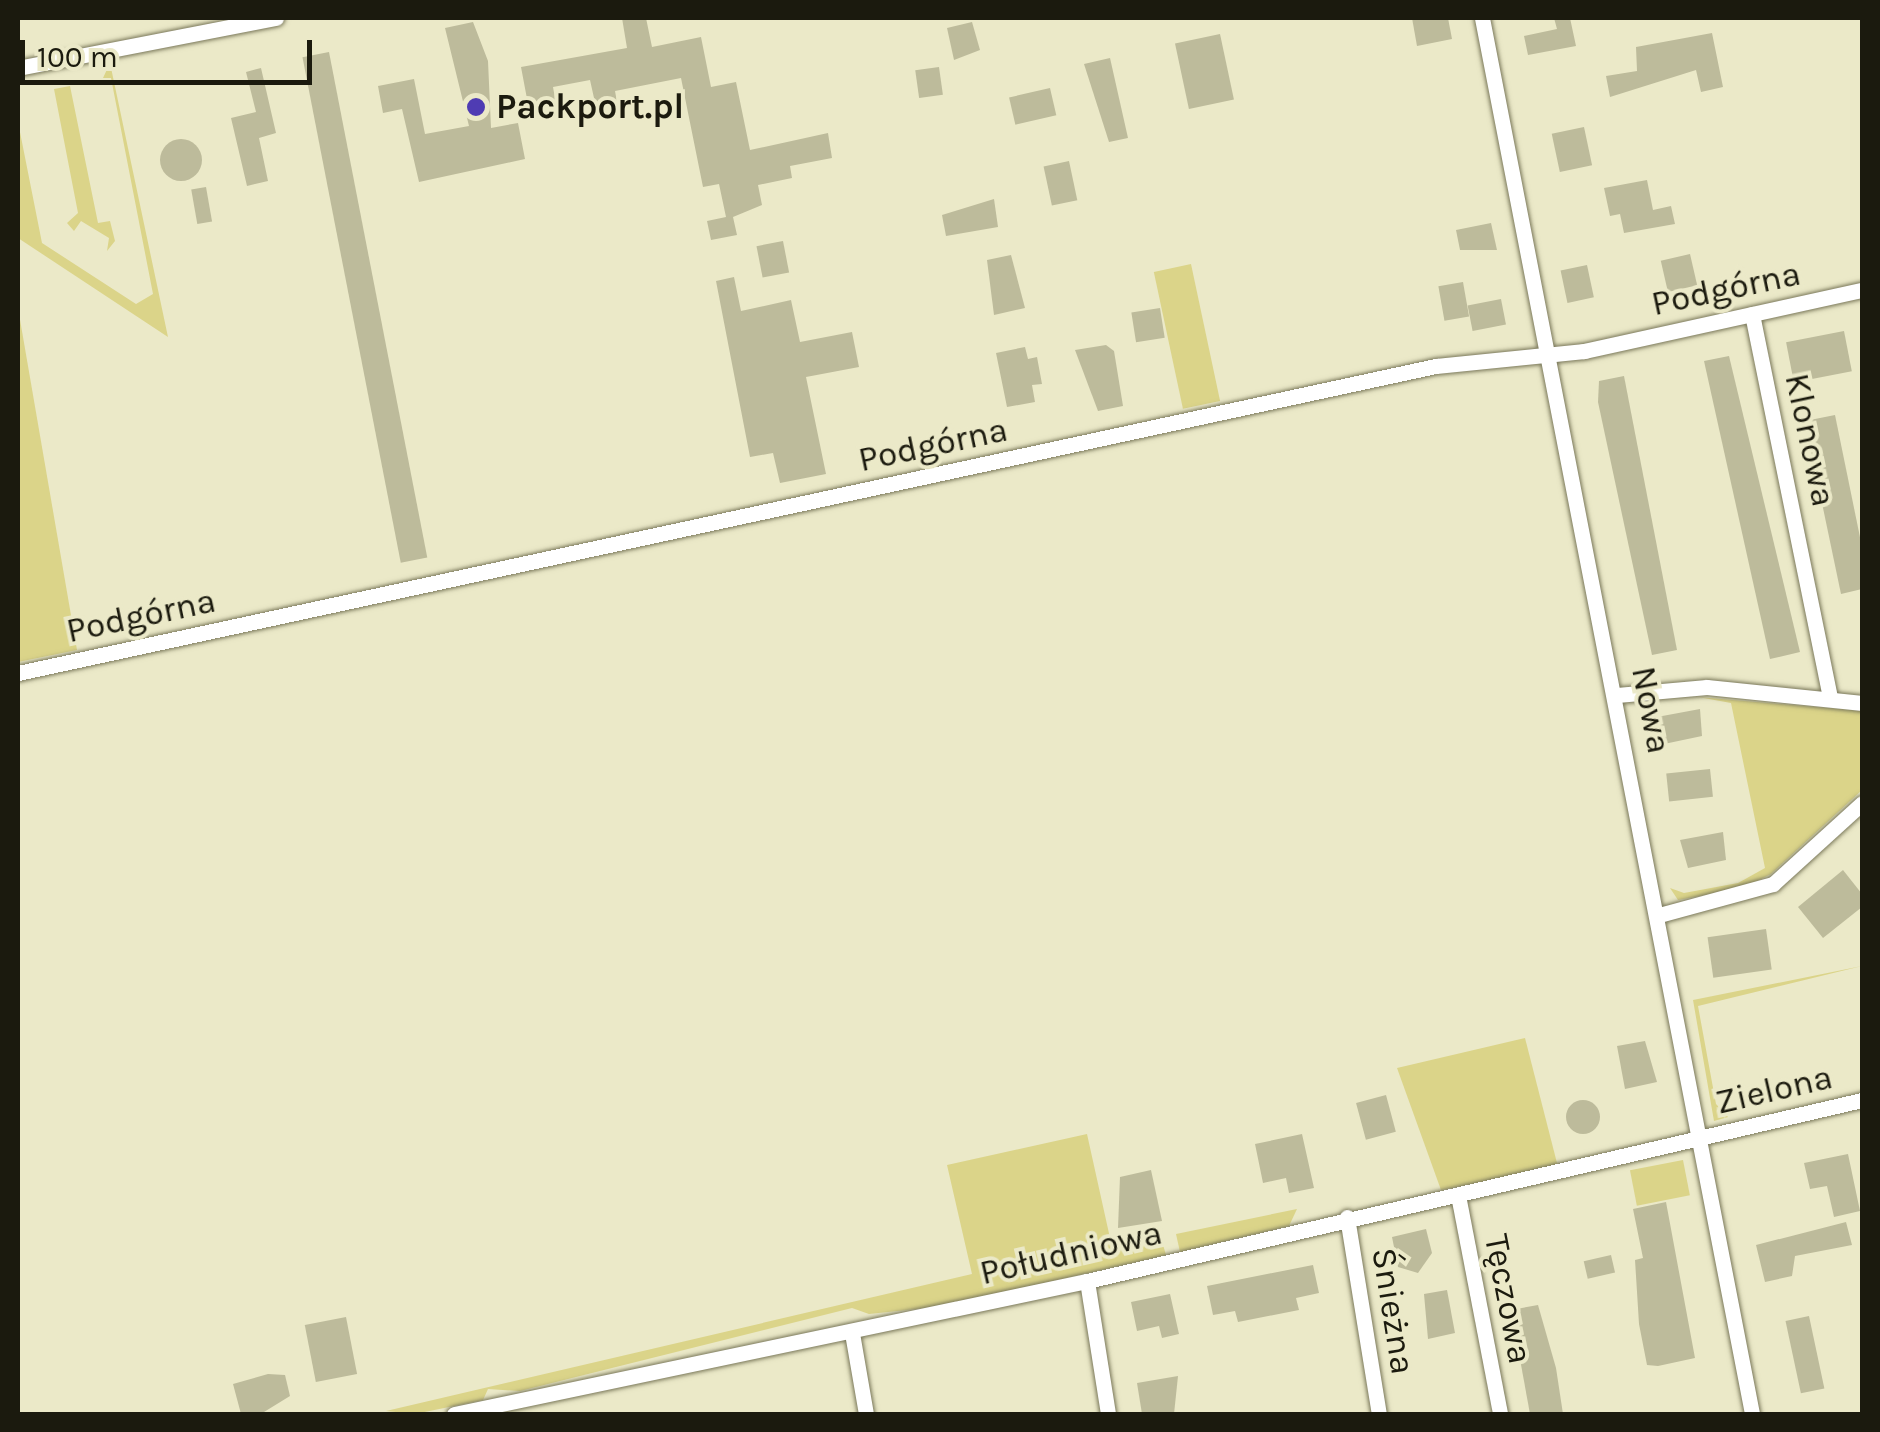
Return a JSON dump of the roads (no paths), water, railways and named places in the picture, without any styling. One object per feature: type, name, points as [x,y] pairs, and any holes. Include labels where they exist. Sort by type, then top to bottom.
[{"type":"street","points":[[18,68],[276,18]]},
{"type":"street","name":"Nowa","points":[[1482,18],[1618,695],[1752,1414]]},
{"type":"street","name":"Podgórna","points":[[18,673],[1436,366],[1552,355],[1862,290]]},
{"type":"street","name":"Klonowa","points":[[1752,314],[1830,697]]},
{"type":"street","points":[[1618,695],[1687,686],[1862,703]]},
{"type":"street","points":[[1660,915],[1773,884],[1862,802]]},
{"type":"street","name":"Zielona","points":[[1700,1138],[1862,1100]]},
{"type":"street","name":"Południowa","points":[[454,1414],[852,1334],[1700,1138]]},
{"type":"street","name":"Tęczowa","points":[[1458,1195],[1500,1414]]},
{"type":"street","name":"Śnieżna","points":[[1347,1217],[1379,1414]]},
{"type":"street","points":[[1087,1281],[1108,1414]]},
{"type":"street","points":[[852,1334],[866,1414]]},
{"type":"place","name":"Packport.pl","points":[[476,107]]}]
